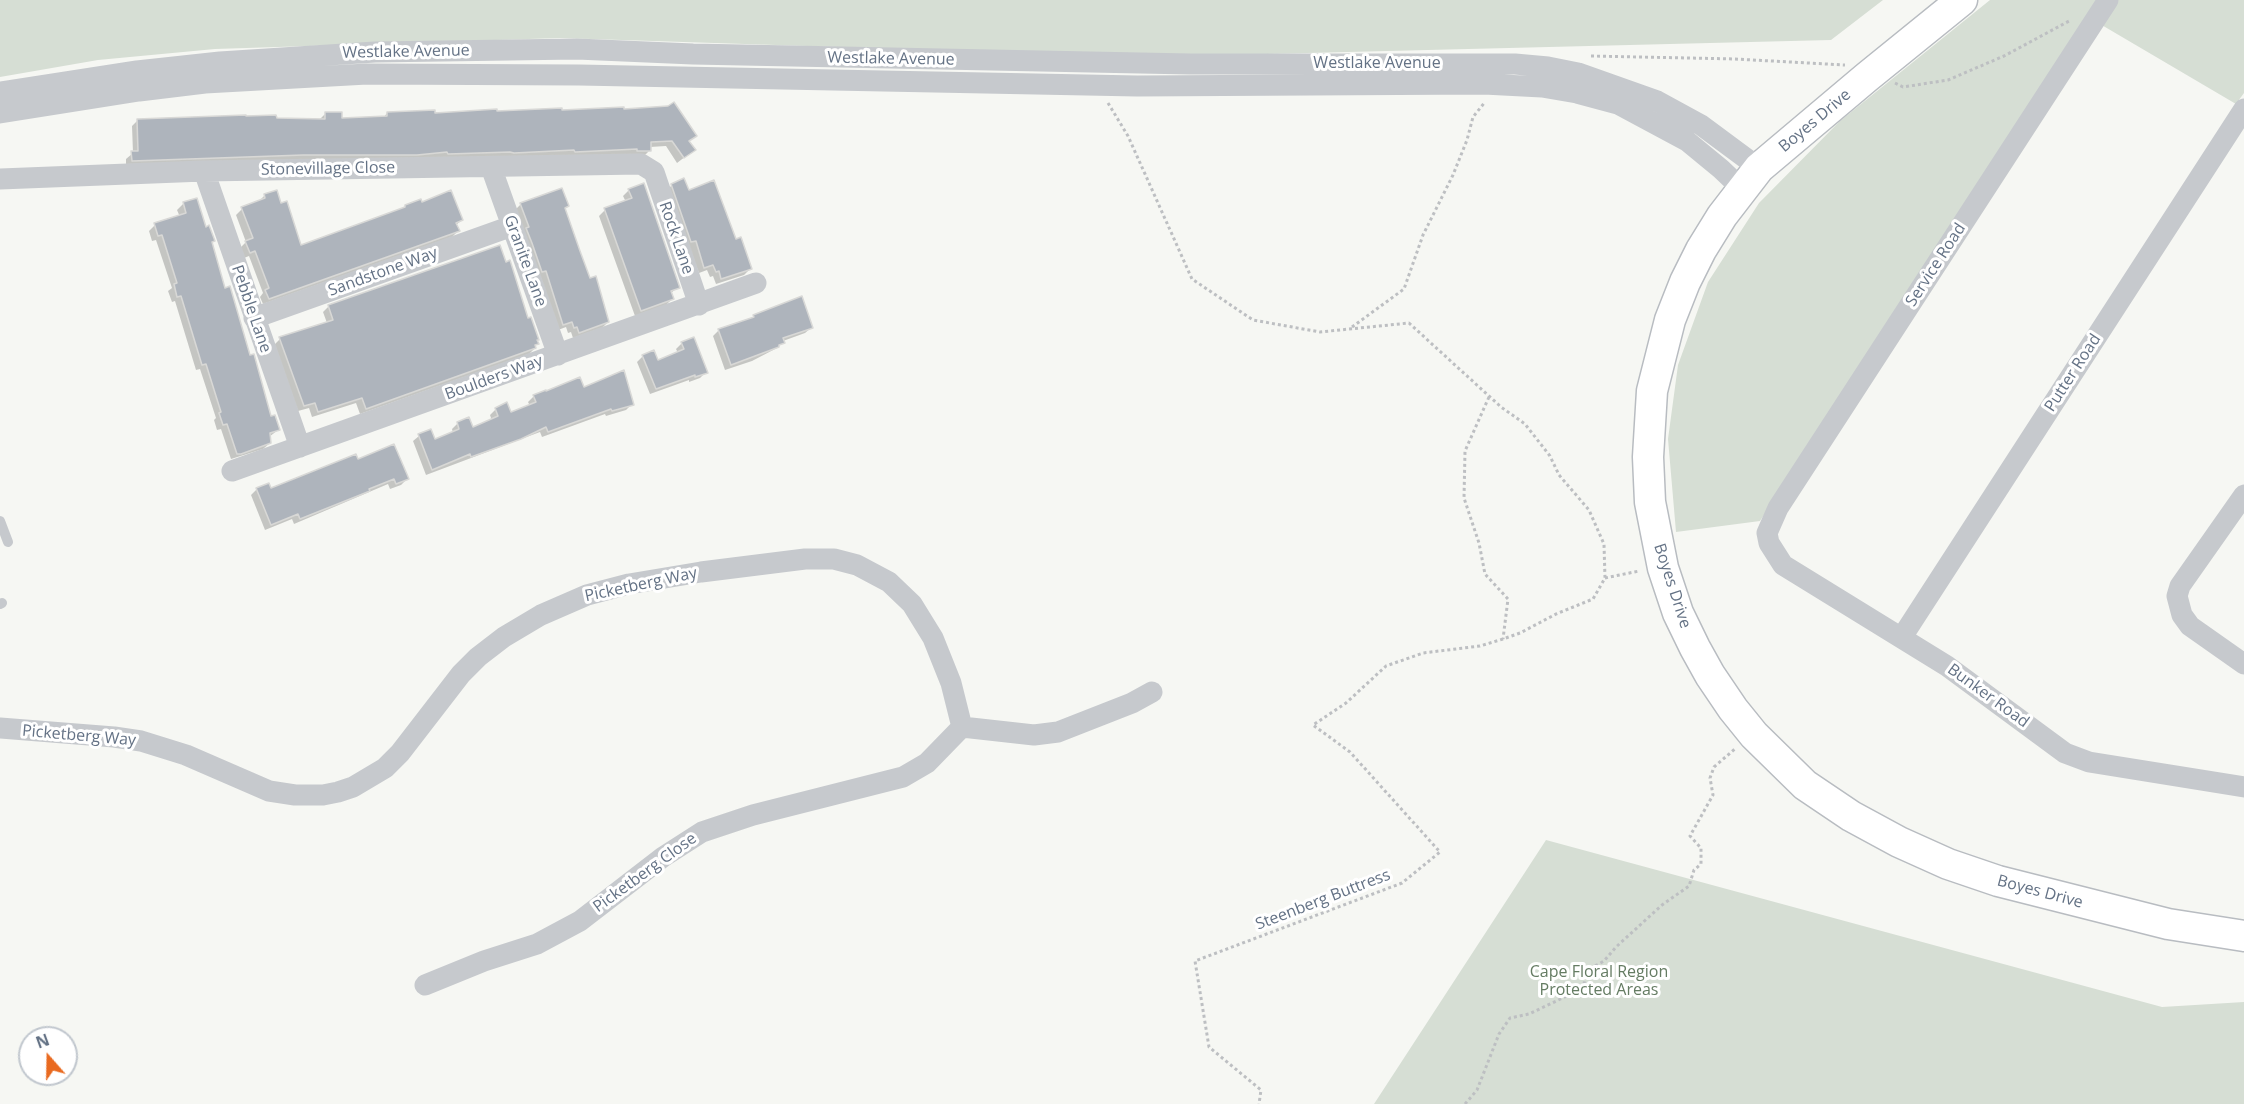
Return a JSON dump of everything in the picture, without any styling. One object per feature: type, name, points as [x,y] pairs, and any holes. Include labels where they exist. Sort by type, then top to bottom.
[{"type":"main road","name":"Boyes Drive","points":[[1962,0],[1841,98],[1751,179],[1722,216],[1685,282],[1670,320],[1652,391],[1649,425],[1650,502],[1658,550],[1678,613],[1710,675],[1754,735],[1805,785],[1851,816],[1899,842],[1948,864],[1998,881],[2168,924],[2244,936]]},
{"type":"street","name":"Service Road","points":[[1767,533],[1778,508],[2107,2]]},
{"type":"street","name":"Westlake Avenue","points":[[0,92],[137,71],[243,60],[375,52],[577,50],[705,55],[1178,64],[1515,64],[1578,73],[1657,101],[1701,125],[1751,179]]},
{"type":"street","name":"Westlake Avenue","points":[[0,113],[139,91],[205,84],[367,74],[602,75],[1097,85],[1500,84],[1542,87],[1618,104],[1687,141],[1721,169],[1751,179]]},
{"type":"street","name":"Putter Road","points":[[1902,637],[2244,109]]},
{"type":"street","name":"Stonevillage Close","points":[[0,179],[204,171],[641,164],[654,172]]},
{"type":"street","name":"Granite Lane","points":[[491,167],[558,355]]},
{"type":"street","name":"Pebble Lane","points":[[204,171],[300,447]]},
{"type":"street","name":"Rock Lane","points":[[654,172],[699,305]]},
{"type":"street","name":"Sandstone Way","points":[[254,318],[512,226]]},
{"type":"street","name":"Boulders Way","points":[[232,471],[756,284]]},
{"type":"street","points":[[2244,495],[2180,586],[2177,596],[2182,615],[2190,626],[2244,664]]},
{"type":"street","name":"Bunker Road","points":[[1767,533],[1769,543],[1784,565],[1947,666],[2076,759],[2244,787]]},
{"type":"street","name":"Picketberg Way","points":[[0,728],[141,741],[186,755],[269,791],[295,795],[323,795],[353,787],[385,768],[400,753],[461,674],[478,657],[504,637],[541,615],[587,595],[628,584],[700,572],[805,559],[834,560],[857,565],[889,582],[912,604],[933,638],[951,683],[963,728]]},
{"type":"street","points":[[963,728],[1034,735],[1058,732],[1132,703],[1152,692]]},
{"type":"street","name":"Picketberg Close","points":[[425,985],[484,961],[537,944],[580,921],[663,857],[702,832],[753,815],[903,777],[927,763],[963,728]]},
{"type":"lane","points":[[0,521],[8,542]]},
{"type":"path","points":[[1888,79],[1903,87],[1948,80],[2004,56],[2107,2]]},
{"type":"path","points":[[1584,56],[1735,59],[1848,65]]},
{"type":"path","points":[[1351,328],[1404,289],[1423,235],[1456,166],[1473,117],[1500,84]]},
{"type":"path","points":[[1097,85],[1128,136],[1192,279],[1253,320],[1320,332],[1409,323],[1500,407],[1525,424],[1551,456],[1559,475],[1589,510],[1604,544],[1605,578],[1593,599],[1503,639],[1508,599],[1485,574],[1479,543],[1464,498],[1465,451],[1489,397]]},
{"type":"path","points":[[1605,578],[1648,569]]},
{"type":"path","name":"Steenberg Buttress","points":[[1259,1104],[1261,1090],[1209,1047],[1195,961],[1402,883],[1440,852],[1350,752],[1313,725],[1346,703],[1386,666],[1423,653],[1480,646],[1503,639]]},
{"type":"path","points":[[1465,1104],[1477,1090],[1499,1034],[1510,1018],[1529,1014],[1571,994],[1584,984],[1586,971],[1604,961],[1662,905],[1689,886],[1694,870],[1701,864],[1701,849],[1690,836],[1713,795],[1710,778],[1714,766],[1742,743]]},
{"type":"green space","points":[[0,0],[1883,0],[1831,40],[1146,57],[560,38],[215,49],[98,60],[0,77]]},
{"type":"green space","points":[[1990,0],[2099,0],[1760,521],[1676,532],[1668,439],[1678,365],[1708,282],[1759,203],[1840,121]]},
{"type":"green space","points":[[2116,0],[2244,0],[2244,93],[2236,104],[2100,24]]},
{"type":"green space","name":"Cape Floral Region Protected Areas","points":[[1546,840],[2162,1007],[2244,1002],[2244,1104],[1374,1104]]},
{"type":"building","points":[[674,102],[697,136],[689,141],[696,150],[684,158],[672,141],[651,142],[651,151],[637,151],[637,149],[514,153],[448,154],[447,152],[417,155],[303,155],[132,161],[131,151],[138,151],[137,119],[276,115],[277,118],[325,119],[325,112],[342,112],[342,118],[387,116],[387,112],[435,110],[435,113],[497,109],[497,111],[562,108],[562,110],[624,107],[624,109],[668,106]]},
{"type":"building","points":[[684,178],[689,190],[714,180],[736,239],[741,237],[752,269],[721,279],[719,271],[716,272],[713,265],[704,268],[696,241],[691,242],[671,184]]},
{"type":"building","points":[[644,183],[680,288],[671,291],[674,299],[641,311],[604,208],[632,198],[628,189]]},
{"type":"building","points":[[562,188],[569,206],[565,208],[580,251],[590,278],[596,276],[609,322],[579,333],[572,322],[563,325],[546,271],[542,272],[526,228],[529,227],[520,203]]},
{"type":"building","points":[[277,190],[281,203],[287,201],[301,245],[421,199],[422,202],[451,190],[463,220],[456,223],[460,231],[269,299],[265,290],[269,288],[255,251],[250,253],[245,241],[253,238],[241,207],[265,198],[264,194]]},
{"type":"building","points":[[197,198],[206,227],[209,225],[215,241],[212,242],[225,288],[230,286],[250,355],[254,354],[271,416],[275,415],[280,430],[270,433],[271,443],[241,454],[237,454],[227,424],[223,425],[206,364],[202,365],[181,296],[177,297],[174,284],[177,283],[162,235],[158,236],[154,223],[186,213],[183,202]]},
{"type":"building","points":[[500,245],[506,262],[510,260],[528,318],[531,317],[539,340],[537,340],[539,344],[535,345],[536,348],[366,409],[362,398],[318,412],[315,403],[304,406],[279,337],[333,320],[328,305]]},
{"type":"building","points":[[802,296],[813,328],[783,338],[785,343],[779,347],[731,365],[718,329],[754,317],[753,315]]},
{"type":"building","points":[[694,337],[708,373],[695,377],[695,375],[656,389],[642,355],[654,350],[658,360],[684,349],[681,342]]},
{"type":"building","points":[[624,370],[634,405],[612,411],[611,409],[548,432],[546,427],[521,439],[471,457],[470,454],[432,470],[418,434],[431,429],[435,439],[459,429],[457,422],[469,417],[473,427],[498,416],[495,408],[507,402],[511,412],[536,402],[533,395],[580,377],[584,387]]},
{"type":"building","points":[[394,444],[409,479],[396,484],[394,479],[300,519],[298,514],[271,525],[256,488],[269,483],[271,488],[356,454],[358,459]]}]
